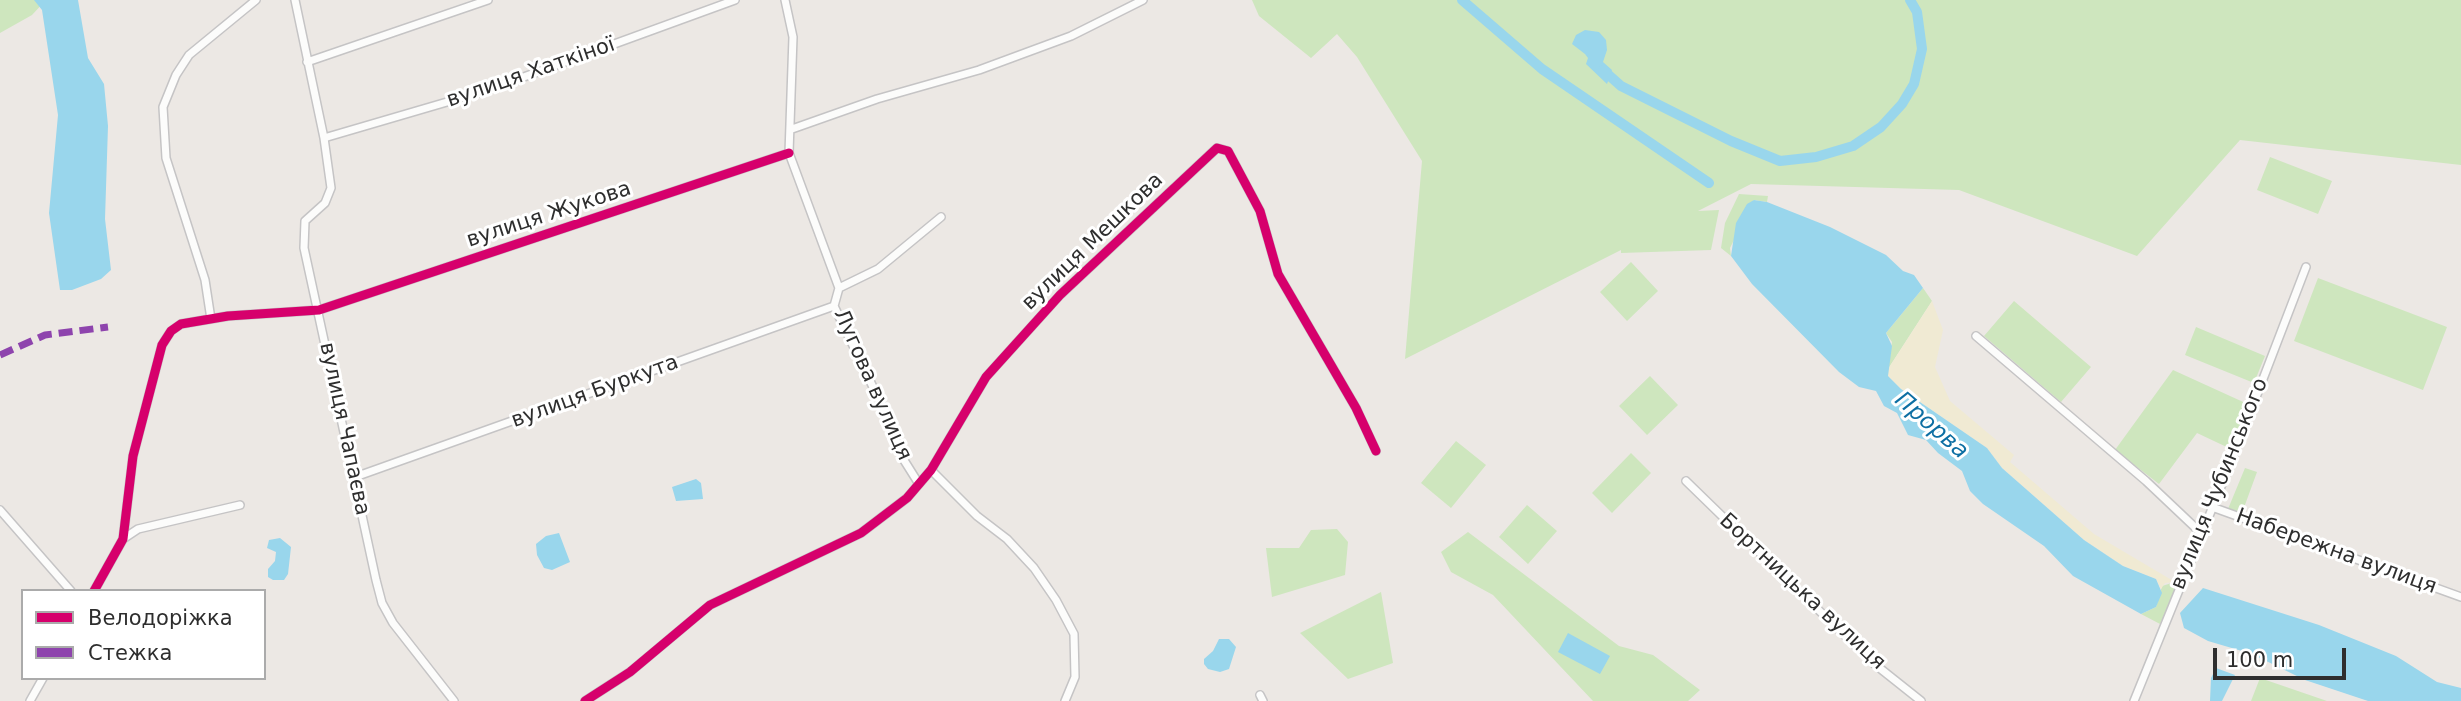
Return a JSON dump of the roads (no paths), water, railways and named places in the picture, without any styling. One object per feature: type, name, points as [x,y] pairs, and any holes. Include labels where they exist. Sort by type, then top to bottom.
[{"type":"street","points":[[211,319],[205,280],[166,158],[163,107],[176,75],[189,55],[256,0]]},
{"type":"street","name":"вулиця Чапаєва","points":[[295,0],[324,138],[330,196],[310,214],[303,233],[382,603],[393,623],[454,701]]},
{"type":"street","points":[[307,62],[488,0]]},
{"type":"street","name":"вулиця Хаткіної","points":[[324,138],[488,90],[735,0]]},
{"type":"street","name":"Лугова вулиця","points":[[785,0],[793,37],[792,129],[789,153],[839,288],[834,306],[884,410],[902,457],[919,484]]},
{"type":"street","points":[[792,129],[990,66],[1071,36],[1143,0]]},
{"type":"street","name":"вулиця Мешкова","points":[[584,701],[630,672],[710,605],[861,533],[907,498],[931,470],[986,377],[1060,295],[1217,148],[1228,151],[1259,211],[1278,274],[1356,408],[1376,452]]},
{"type":"street","name":"вулиця Жукова","points":[[123,539],[134,456],[162,345],[171,331],[181,324],[319,310],[789,153]]},
{"type":"street","points":[[839,288],[878,269],[941,217]]},
{"type":"street","name":"вулиця Чубинського","points":[[2134,701],[2306,268]]},
{"type":"street","name":"вулиця Буркута","points":[[355,477],[834,306]]},
{"type":"street","points":[[1976,337],[2146,481],[2201,533]]},
{"type":"street","points":[[931,470],[1034,568],[1074,634],[1075,677],[1065,701]]},
{"type":"street","name":"Бортницька вулиця","points":[[1686,481],[1872,662],[1921,701]]},
{"type":"street","points":[[95,589],[123,539],[138,529],[240,505]]},
{"type":"street","name":"Набережна вулиця","points":[[2212,507],[2461,597]]},
{"type":"street","points":[[0,510],[69,589]]},
{"type":"street","points":[[30,701],[42,680]]},
{"type":"water","points":[[34,0],[78,0],[88,58],[104,84],[108,126],[105,219],[111,270],[101,279],[72,290],[60,290],[49,213],[58,115],[42,10]]},
{"type":"water","points":[[1585,30],[1599,32],[1606,40],[1607,50],[1603,62],[1612,70],[1607,84],[1586,64],[1588,58],[1585,54],[1572,44],[1576,35]]},
{"type":"water","points":[[1754,200],[1767,202],[1830,227],[1886,255],[1903,271],[1914,275],[1923,288],[1886,333],[1892,346],[1888,376],[1901,389],[1987,448],[2002,468],[2084,540],[2123,566],[2156,579],[2162,593],[2156,607],[2141,614],[2073,576],[2044,546],[1983,504],[1970,491],[1962,471],[1926,440],[1908,435],[1897,413],[1884,406],[1876,391],[1859,387],[1839,372],[1752,284],[1731,256],[1736,223],[1747,204]]},
{"type":"water","points":[[696,479],[701,483],[703,499],[676,501],[672,487]]},
{"type":"water","points":[[559,533],[570,562],[552,570],[544,568],[537,555],[536,544],[546,536]]},
{"type":"water","points":[[280,538],[291,547],[288,574],[284,580],[273,580],[268,577],[268,569],[275,561],[276,552],[267,548],[269,540]]},
{"type":"water","points":[[2203,588],[2319,625],[2396,656],[2437,682],[2461,688],[2461,701],[2368,701],[2305,680],[2252,654],[2208,641],[2184,628],[2180,613]]},
{"type":"water","points":[[1568,633],[1610,656],[1600,674],[1558,652]]},
{"type":"water","points":[[1219,639],[1229,639],[1236,647],[1229,669],[1220,672],[1208,669],[1204,664],[1204,659],[1213,651]]},
{"type":"water","points":[[2216,668],[2235,675],[2222,701],[2210,701],[2211,678]]},
{"type":"waterway","name":"Прорва","points":[[1462,0],[1542,69],[1709,183]]},
{"type":"waterway","points":[[1603,70],[1621,86],[1731,141],[1780,161],[1816,157],[1853,146],[1881,127],[1902,104],[1914,84],[1922,49],[1917,12],[1910,0]]}]
